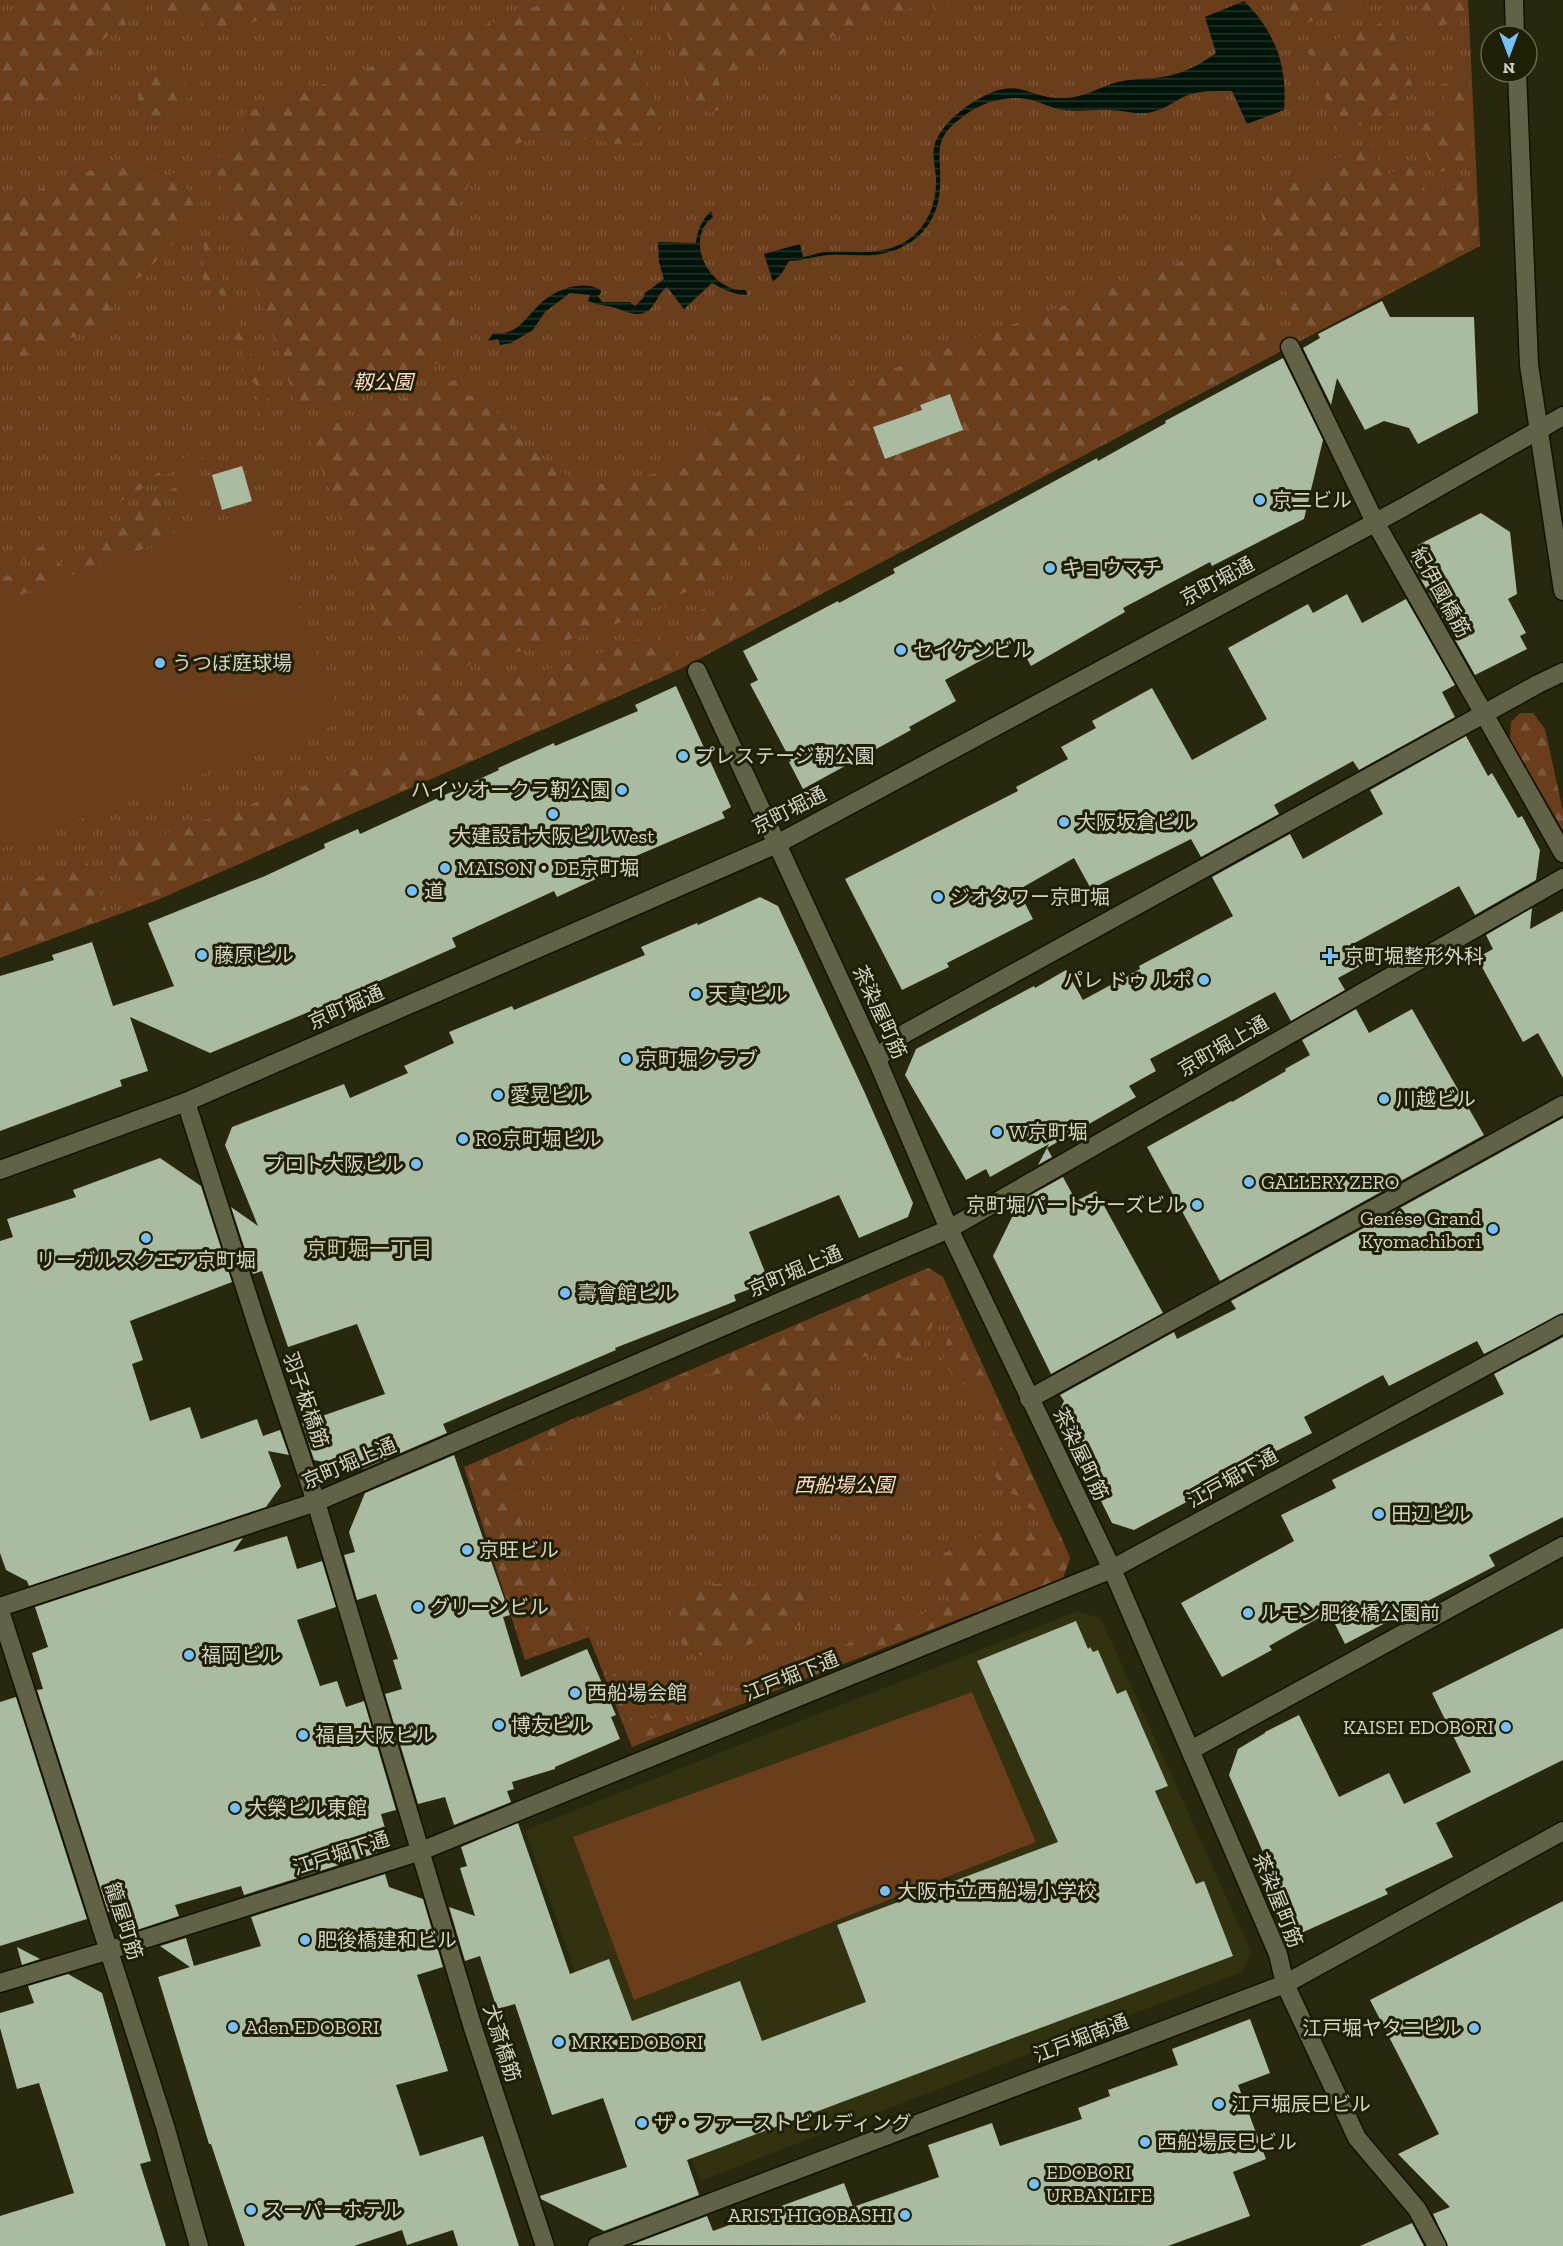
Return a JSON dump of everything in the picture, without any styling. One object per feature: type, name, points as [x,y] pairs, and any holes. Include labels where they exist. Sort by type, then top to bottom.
[{"type":"street","points":[[1514,0],[1515,24]]},
{"type":"street","points":[[1517,84],[1529,365],[1563,591]]},
{"type":"street","name":"紀伊國橋筋","points":[[1290,347],[1375,522],[1563,854]]},
{"type":"street","name":"京町堀通","points":[[0,1170],[186,1102],[777,844],[1375,522],[1563,416]]},
{"type":"street","name":"茶染屋町筋","points":[[697,671],[877,1060],[949,1229],[1112,1569],[1278,1954],[1285,1984],[1357,2138],[1417,2209],[1437,2246]]},
{"type":"street","points":[[877,1060],[900,1036],[1563,672]]},
{"type":"street","name":"京町堀上通","points":[[0,1609],[316,1502],[949,1229],[1563,878]]},
{"type":"street","name":"羽子板橋筋","points":[[186,1102],[316,1502],[421,1851]]},
{"type":"street","points":[[1029,1399],[1563,1105]]},
{"type":"street","name":"江戸堀下通","points":[[0,1983],[421,1851],[1112,1569],[1563,1324]]},
{"type":"street","points":[[1191,1750],[1563,1546]]},
{"type":"street","name":"籠屋町筋","points":[[0,1609],[165,2126],[199,2246]]},
{"type":"street","name":"江戸堀南通","points":[[597,2246],[1285,1984],[1563,1832]]},
{"type":"street","name":"犬斎橋筋","points":[[421,1851],[473,2028],[545,2246]]},
{"type":"shaded area","points":[[1244,1],[1264,25],[1277,51],[1284,79],[1284,110],[1247,124],[1232,91],[1196,93],[1185,96],[1164,108],[1145,113],[1064,110],[1019,98],[981,105],[954,124],[942,140],[938,201],[935,213],[921,234],[900,248],[874,255],[829,255],[789,261],[773,282],[764,254],[800,244],[803,257],[825,252],[880,251],[899,245],[918,232],[930,213],[936,192],[933,153],[935,144],[941,131],[951,120],[975,101],[990,93],[1013,88],[1052,98],[1066,98],[1086,94],[1118,82],[1179,73],[1202,63],[1216,53],[1205,17]]},
{"type":"shaded area","points":[[711,211],[713,217],[704,227],[700,239],[705,263],[722,283],[733,289],[746,290],[747,295],[733,293],[712,283],[684,309],[667,287],[649,310],[635,314],[588,301],[590,295],[570,293],[545,312],[533,330],[511,343],[500,345],[498,339],[488,341],[493,333],[513,330],[551,295],[576,286],[601,290],[598,296],[602,302],[630,302],[635,306],[645,293],[664,279],[659,262],[658,242],[696,243],[700,226]]},
{"type":"shaded area","name":"大阪市立西船場小学校","points":[[1078,1611],[1101,1619],[1251,1952],[1242,1972],[700,2181],[652,2055],[610,2071],[525,1830]]},
{"type":"green space","name":"靱公園","points":[[0,0],[1468,0],[1480,246],[678,670],[155,901],[0,958]]},
{"type":"green space","points":[[32,0],[117,0],[126,25],[108,36],[96,48],[89,63],[86,84],[0,116],[0,28]]},
{"type":"green space","points":[[151,0],[312,0],[215,36],[202,23],[189,16],[156,14]]},
{"type":"green space","points":[[553,0],[618,0],[657,109],[658,130],[639,142],[630,144],[612,144],[581,138],[537,138],[504,149],[480,169],[464,195],[455,227],[451,262],[457,336],[442,343],[450,359],[313,410],[298,407],[211,162],[226,153],[235,143],[239,137],[245,113]]},
{"type":"green space","points":[[655,0],[945,0],[950,13],[938,18],[931,1],[859,27],[862,36],[848,41],[844,32],[812,43],[815,53],[802,57],[798,48],[717,77],[727,107],[710,113],[694,106]]},
{"type":"green space","points":[[1278,0],[1369,0],[1298,26]]},
{"type":"green space","points":[[1415,0],[1465,0],[1466,16],[1427,32]]},
{"type":"green space","points":[[1389,20],[1415,93],[1391,101],[1394,112],[1339,133],[1307,50]]},
{"type":"green space","points":[[163,71],[181,78],[188,96],[181,114],[163,121],[145,114],[138,96],[145,78]]},
{"type":"green space","points":[[1469,74],[1474,161],[1434,174],[1416,127],[1449,115],[1440,85]]},
{"type":"green space","points":[[1373,144],[1384,175],[1415,164],[1426,193],[1474,176],[1478,244],[1300,338],[1260,210],[1262,202],[1266,195],[1281,186],[1316,176],[1313,167]]},
{"type":"green space","points":[[121,159],[135,170],[149,175],[181,172],[195,209],[190,226],[141,277],[118,286],[106,324],[0,366],[0,204]]},
{"type":"green space","points":[[1237,222],[1276,350],[705,653],[685,617],[718,601],[746,575],[805,536],[824,517],[831,505],[857,499],[848,474],[832,478],[803,387],[808,375],[828,367],[838,389],[1231,244],[1226,229]]},
{"type":"green space","points":[[207,238],[270,403],[269,418],[259,428],[253,425],[259,410],[255,384],[241,379],[243,354],[239,341],[229,337],[226,328],[230,320],[224,299],[203,279],[204,239]]},
{"type":"green space","points":[[460,378],[469,396],[483,390],[501,418],[525,444],[556,469],[584,483],[614,484],[656,473],[693,449],[710,419],[736,396],[771,397],[783,407],[808,482],[804,496],[788,519],[777,528],[725,562],[711,577],[667,601],[666,607],[659,606],[592,634],[483,660],[438,676],[429,670],[413,620],[380,629],[352,553],[373,546],[362,518],[342,524],[311,442],[319,429]]},
{"type":"green space","points":[[198,454],[204,458],[167,474],[116,504],[71,541],[32,558],[0,562],[0,557],[20,555],[63,538],[112,499],[189,455]]},
{"type":"green space","points":[[198,476],[202,488],[163,501],[175,537],[0,602],[0,577],[50,568],[87,550],[142,504]]},
{"type":"green space","name":"うつぼ庭球場","points":[[261,507],[342,722],[0,849],[0,604]]},
{"type":"green space","points":[[651,634],[658,636],[656,642],[662,652],[672,647],[682,666],[154,901],[133,908],[114,851],[429,743],[414,702],[475,680],[555,668]]},
{"type":"green space","points":[[1520,713],[1533,713],[1545,729],[1563,811],[1563,830],[1510,739],[1511,722]]},
{"type":"green space","points":[[86,860],[109,916],[0,957],[0,892]]},
{"type":"green space","name":"西船場公園","points":[[928,1268],[943,1277],[1070,1558],[1063,1578],[632,1747],[589,1637],[525,1660],[464,1467]]},
{"type":"green space","points":[[928,1268],[943,1277],[945,1289],[942,1303],[923,1346],[906,1358],[883,1355],[865,1356],[845,1364],[830,1377],[823,1397],[823,1409],[775,1428],[757,1398],[746,1388],[722,1374],[696,1374],[617,1418],[612,1404]]},
{"type":"green space","points":[[954,1312],[1052,1519],[1021,1504],[1018,1496],[1002,1490],[994,1473],[1000,1447],[994,1415],[986,1400],[974,1389],[954,1379],[943,1359]]},
{"type":"green space","points":[[579,1416],[584,1430],[530,1457],[534,1469],[520,1480],[516,1487],[515,1497],[537,1562],[546,1567],[564,1565],[587,1637],[527,1657],[467,1467]]},
{"type":"green space","points":[[996,1530],[1058,1530],[1070,1558],[1063,1578],[841,1664],[835,1649],[953,1601],[933,1558]]},
{"type":"green space","points":[[729,1583],[803,1590],[809,1603],[808,1615],[802,1624],[735,1649],[709,1655],[698,1655],[689,1651],[681,1643],[675,1631],[671,1613],[688,1594],[703,1587]]},
{"type":"green space","points":[[817,1655],[823,1671],[703,1719],[698,1704]]},
{"type":"green space","points":[[615,1673],[634,1725],[674,1710],[680,1725],[632,1744],[608,1675]]},
{"type":"green space","points":[[972,1692],[1036,1842],[634,2000],[573,1837]]},
{"type":"building","points":[[1382,301],[1390,317],[1474,317],[1478,413],[1418,444],[1409,428],[1384,421],[1365,430],[1337,378],[1331,405],[1303,348],[1320,338],[1318,334]]},
{"type":"building","points":[[1283,358],[1323,440],[1304,519],[1212,566],[1210,562],[1123,608],[1125,612],[1031,666],[1017,641],[945,680],[956,701],[909,727],[911,730],[803,789],[789,762],[791,761],[750,684],[758,680],[743,651],[895,573],[893,569],[1097,458],[1098,461],[1166,423],[1165,421]]},
{"type":"building","points":[[950,394],[963,430],[885,459],[873,427],[922,410],[920,405]]},
{"type":"building","points":[[242,466],[252,501],[222,510],[212,475]]},
{"type":"building","points":[[1481,513],[1510,532],[1517,594],[1508,599],[1526,633],[1520,636],[1527,649],[1475,675],[1410,560],[1418,545]]},
{"type":"building","points":[[1347,594],[1362,623],[1406,599],[1455,685],[1442,692],[1455,717],[1359,770],[1353,761],[1274,805],[1279,814],[1201,857],[1191,839],[1091,889],[1074,858],[1018,890],[1033,919],[947,963],[949,967],[902,990],[845,879],[1018,791],[1016,787],[1068,759],[1061,747],[1096,728],[1092,721],[1152,688],[1192,760],[1267,719],[1228,648],[1308,604],[1313,613]]},
{"type":"building","points":[[676,686],[731,807],[722,812],[725,818],[596,873],[598,878],[557,897],[554,891],[452,938],[456,947],[210,1053],[130,1017],[148,1071],[120,1080],[122,1086],[0,1131],[0,976],[54,960],[52,955],[92,942],[113,1006],[174,986],[148,923],[265,876],[325,848],[324,844],[358,829],[360,834],[554,743],[555,746],[638,711],[635,705]]},
{"type":"building","points":[[1466,736],[1488,776],[1492,773],[1518,818],[1522,816],[1540,850],[1536,880],[1475,915],[1459,886],[1351,945],[1362,965],[1338,978],[1345,990],[1291,1021],[1275,992],[1150,1059],[1156,1071],[1129,1086],[1136,1097],[1047,1148],[1052,1157],[1038,1165],[1049,1144],[990,1177],[986,1169],[966,1180],[905,1075],[916,1049],[1066,970],[1083,1000],[1140,969],[1139,966],[1233,916],[1212,877],[1290,834],[1303,859],[1383,814],[1370,790]]},
{"type":"building","points":[[760,897],[778,906],[864,1091],[913,1203],[908,1217],[859,1238],[839,1195],[749,1232],[769,1282],[734,1295],[736,1301],[615,1348],[616,1350],[443,1424],[447,1433],[361,1470],[314,1460],[302,1423],[385,1394],[357,1324],[288,1347],[262,1271],[253,1274],[231,1207],[258,1226],[225,1145],[232,1127],[344,1084],[350,1098],[408,1073],[404,1066],[454,1043],[449,1032],[512,1006],[514,1010],[645,955],[641,947]]},
{"type":"building","points":[[1532,908],[1530,929],[1563,911],[1563,1078],[1538,1033],[1523,1042],[1477,958],[1493,949],[1486,935]]},
{"type":"building","points":[[1356,1009],[1369,1033],[1412,1009],[1484,1135],[1220,1281],[1147,1147],[1286,1071],[1285,1069],[1310,1055],[1302,1040]]},
{"type":"building","points":[[1563,1118],[1563,1313],[1484,1354],[1477,1341],[1389,1386],[1383,1375],[1304,1417],[1312,1433],[1245,1467],[1247,1472],[1134,1530],[1112,1523],[1060,1410],[1064,1401],[1060,1395],[1174,1332],[1177,1339],[1236,1309],[1231,1301]]},
{"type":"building","points":[[160,1158],[201,1186],[232,1282],[130,1321],[143,1360],[132,1364],[150,1421],[190,1407],[201,1439],[257,1419],[263,1436],[280,1430],[289,1455],[268,1451],[281,1486],[266,1507],[29,1586],[27,1581],[6,1570],[0,1553],[0,1241],[13,1237],[7,1219],[76,1197],[73,1190]]},
{"type":"building","points":[[1063,1177],[1076,1201],[1096,1191],[1163,1313],[1051,1374],[993,1256],[1020,1201]]},
{"type":"building","points":[[1563,1337],[1563,1517],[1489,1555],[1495,1566],[1345,1644],[1329,1612],[1269,1646],[1272,1650],[1222,1677],[1181,1603],[1294,1541],[1281,1515],[1336,1488],[1332,1480],[1504,1394],[1494,1374]]},
{"type":"building","points":[[454,1455],[510,1615],[503,1617],[521,1677],[587,1649],[616,1715],[611,1717],[620,1739],[555,1767],[555,1769],[512,1782],[514,1789],[507,1791],[511,1802],[454,1825],[445,1797],[418,1804],[385,1694],[402,1689],[393,1660],[398,1659],[376,1594],[357,1600],[344,1555],[355,1552],[349,1532],[365,1493]]},
{"type":"building","points":[[287,1536],[297,1569],[322,1561],[336,1607],[297,1620],[320,1686],[337,1681],[346,1707],[364,1701],[396,1810],[381,1814],[386,1832],[372,1836],[377,1853],[244,1895],[241,1886],[175,1905],[179,1916],[137,1930],[112,1911],[108,1912],[37,1690],[43,1689],[32,1653],[48,1647],[35,1607],[243,1538],[233,1552]]},
{"type":"building","points":[[1076,1621],[1088,1649],[1090,1647],[1093,1652],[1098,1650],[1117,1694],[1126,1690],[1168,1786],[1155,1791],[1196,1884],[1204,1881],[1233,1956],[687,2160],[699,2195],[604,2231],[541,2199],[540,2196],[627,2167],[603,2098],[552,2115],[515,2004],[497,2009],[480,1956],[465,1961],[449,1907],[475,1916],[460,1868],[467,1866],[461,1847],[518,1823],[570,1974],[609,1959],[632,2021],[740,1981],[762,2041],[866,2002],[837,1925],[1058,1842],[977,1661]]},
{"type":"building","points":[[1563,1628],[1563,1760],[1436,1823],[1453,1857],[1385,1889],[1388,1894],[1299,1934],[1229,1775],[1238,1749],[1299,1715],[1339,1797],[1389,1773],[1404,1804],[1471,1772],[1432,1693]]},
{"type":"building","points":[[16,1697],[87,1919],[0,1946],[0,1702]]},
{"type":"building","points":[[385,1874],[389,1887],[423,1899],[443,1967],[417,1975],[448,2071],[396,2085],[420,2156],[483,2136],[519,2246],[458,2246],[453,2230],[407,2245],[402,2230],[354,2246],[245,2246],[211,2144],[209,2144],[158,1977],[190,1967],[160,1946],[186,1938],[194,1966],[261,1946],[251,1917]]},
{"type":"building","points":[[1563,1901],[1563,2246],[1448,2246],[1433,2214],[1450,2207],[1398,2154],[1439,2134],[1370,2000]]},
{"type":"building","points":[[17,1947],[40,1959],[22,1965]]},
{"type":"building","points":[[68,1974],[102,1993],[151,2161],[140,2164],[166,2246],[0,2246],[0,2216],[74,2193],[39,2083],[17,2089],[0,2028],[0,2013],[34,2003],[28,1986]]},
{"type":"building","points":[[1250,2019],[1270,2073],[1238,2085],[1266,2159],[1233,2172],[1250,2216],[1168,2246],[631,2245],[707,2216],[713,2231],[844,2183],[853,2207],[939,2177],[928,2145],[992,2123],[1000,2146],[1082,2119],[1078,2108],[1110,2096],[1108,2090],[1178,2065],[1172,2049]]},
{"type":"building","points":[[1412,2223],[1424,2246],[1360,2246]]},
{"type":"place","name":"京二ビル","points":[[1260,500]]},
{"type":"place","name":"キョウマチ","points":[[1050,568]]},
{"type":"place","name":"セイケンビル","points":[[901,650]]},
{"type":"place","name":"うつぼ庭球場","points":[[160,663]]},
{"type":"place","name":"プレステージ靭公園","points":[[683,756]]},
{"type":"place","name":"ハイツオークラ靭公園","points":[[622,790]]},
{"type":"place","name":"大建設計大阪ビルWest","points":[[553,814]]},
{"type":"place","name":"大阪坂倉ビル","points":[[1064,822]]},
{"type":"place","name":"MAISON・DE京町堀","points":[[445,868]]},
{"type":"place","name":"道","points":[[412,891]]},
{"type":"place","name":"ジオタワー京町堀","points":[[938,897]]},
{"type":"place","name":"藤原ビル","points":[[202,955]]},
{"type":"place","name":"京町堀整形外科","points":[[1330,956]]},
{"type":"place","name":"パレ ドゥ ルポ","points":[[1204,980]]},
{"type":"place","name":"天真ビル","points":[[696,994]]},
{"type":"place","name":"京町堀クラブ","points":[[626,1059]]},
{"type":"place","name":"愛晃ビル","points":[[498,1095]]},
{"type":"place","name":"川越ビル","points":[[1384,1099]]},
{"type":"place","name":"W京町堀","points":[[997,1132]]},
{"type":"place","name":"RO京町堀ビル","points":[[463,1139]]},
{"type":"place","name":"プロト大阪ビル","points":[[416,1164]]},
{"type":"place","name":"GALLERY ZERO","points":[[1249,1182]]},
{"type":"place","name":"京町堀パートナーズビル","points":[[1197,1205]]},
{"type":"place","name":"Genêse Grand Kyomachibori","points":[[1493,1229]]},
{"type":"place","name":"リーガルスクエア京町堀","points":[[146,1238]]},
{"type":"place","name":"壽會館ビル","points":[[565,1293]]},
{"type":"place","name":"田辺ビル","points":[[1379,1514]]},
{"type":"place","name":"京旺ビル","points":[[467,1550]]},
{"type":"place","name":"グリーンビル","points":[[418,1607]]},
{"type":"place","name":"ルモン肥後橋公園前","points":[[1248,1613]]},
{"type":"place","name":"福岡ビル","points":[[189,1655]]},
{"type":"place","name":"西船場会館","points":[[575,1693]]},
{"type":"place","name":"博友ビル","points":[[499,1725]]},
{"type":"place","name":"KAISEI EDOBORI","points":[[1506,1727]]},
{"type":"place","name":"福昌大阪ビル","points":[[303,1735]]},
{"type":"place","name":"大榮ビル東館","points":[[235,1808]]},
{"type":"place","name":"大阪市立西船場小学校","points":[[885,1891]]},
{"type":"place","name":"肥後橋建和ビル","points":[[305,1940]]},
{"type":"place","name":"Aden EDOBORI","points":[[233,2027]]},
{"type":"place","name":"江戸堀ヤタニビル","points":[[1474,2028]]},
{"type":"place","name":"MRK EDOBORI","points":[[559,2042]]},
{"type":"place","name":"江戸堀辰巳ビル","points":[[1219,2104]]},
{"type":"place","name":"ザ・ファーストビルディング","points":[[642,2123]]},
{"type":"place","name":"西船場辰巳ビル","points":[[1145,2142]]},
{"type":"place","name":"EDOBORI URBANLIFE","points":[[1034,2184]]},
{"type":"place","name":"スーパーホテル","points":[[251,2210]]},
{"type":"place","name":"ARIST HIGOBASHI","points":[[905,2215]]},
{"type":"district","name":"京町堀一丁目","points":[[369,1249]]}]
